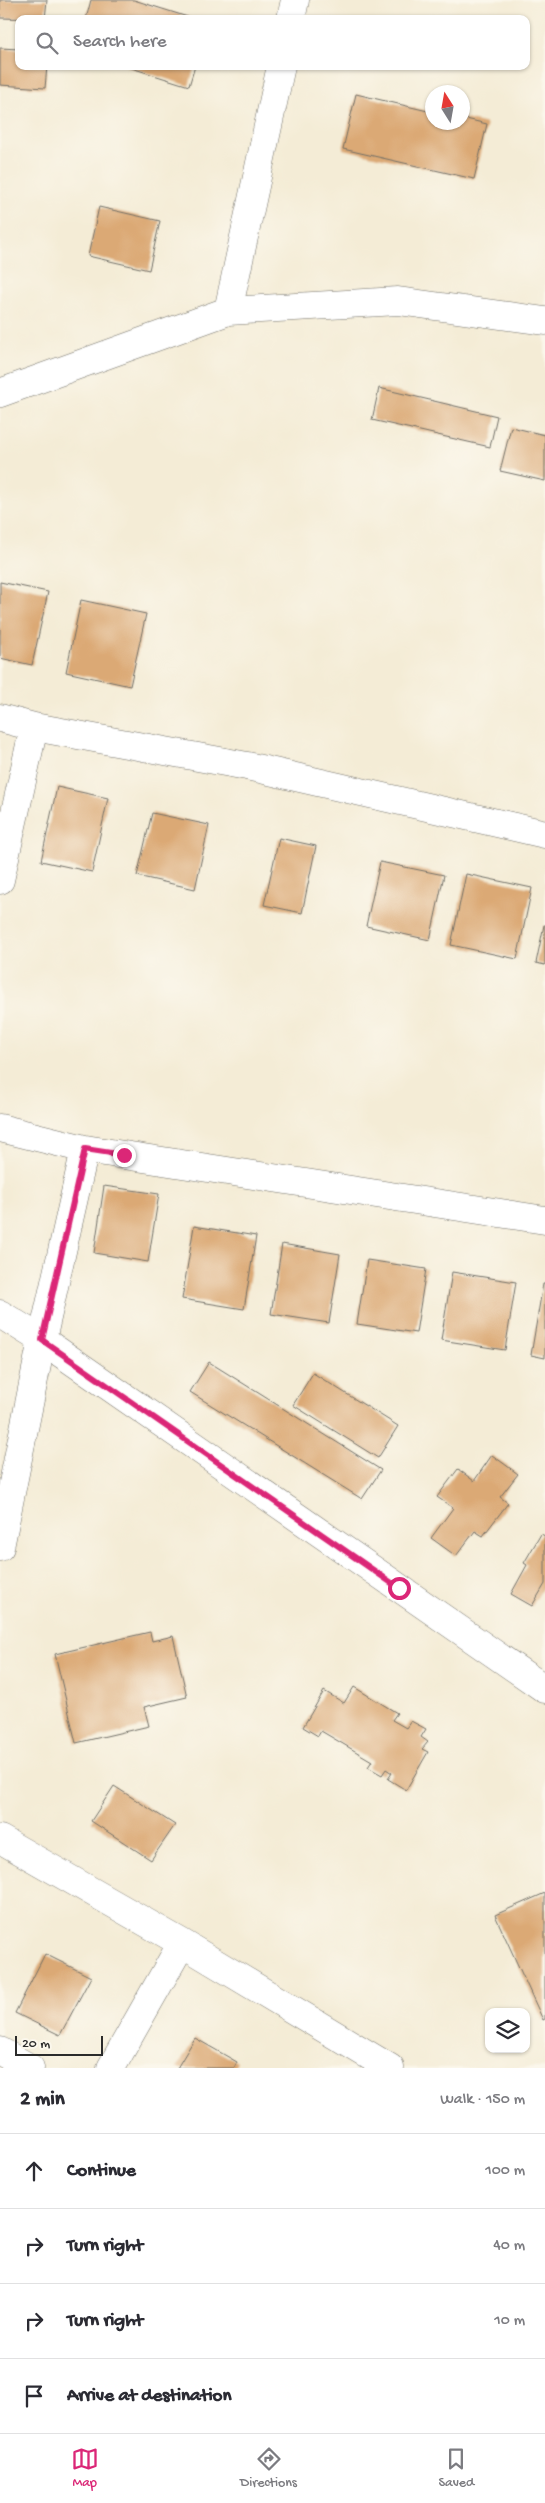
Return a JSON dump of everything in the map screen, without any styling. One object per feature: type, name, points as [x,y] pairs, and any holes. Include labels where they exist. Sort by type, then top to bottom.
[{"type":"street","points":[[292,15],[295,0]]},
{"type":"street","points":[[228,312],[279,70]]},
{"type":"street","points":[[0,393],[228,312],[398,301],[545,321]]},
{"type":"street","points":[[0,718],[34,727],[247,766],[545,834]]},
{"type":"street","points":[[0,880],[34,727]]},
{"type":"street","points":[[0,1128],[85,1149],[545,1220]]},
{"type":"street","points":[[0,1547],[42,1340],[85,1149]]},
{"type":"street","points":[[0,1314],[42,1340],[545,1689]]},
{"type":"street","points":[[0,1839],[182,1943],[390,2068]]},
{"type":"street","points":[[111,2068],[182,1943]]},
{"type":"street","points":[[0,2051],[30,2068]]},
{"type":"building","points":[[0,0],[47,0],[45,15],[15,15],[15,18],[0,18]]},
{"type":"building","points":[[91,0],[134,0],[181,15],[87,15]]},
{"type":"building","points":[[0,48],[15,49],[15,70],[47,70],[45,88],[0,85]]},
{"type":"building","points":[[138,70],[194,70],[189,86]]},
{"type":"building","points":[[356,94],[425,110],[425,130],[470,130],[470,120],[487,124],[474,179],[343,149]]},
{"type":"building","points":[[99,207],[160,221],[149,270],[88,256]]},
{"type":"building","points":[[379,388],[497,416],[490,447],[372,420]]},
{"type":"building","points":[[511,427],[545,435],[545,481],[500,471]]},
{"type":"building","points":[[0,582],[48,592],[32,665],[0,658]]},
{"type":"building","points":[[81,600],[146,614],[130,686],[66,672]]},
{"type":"building","points":[[57,787],[108,798],[92,872],[41,861]]},
{"type":"building","points":[[152,813],[209,825],[195,889],[137,876]]},
{"type":"building","points":[[279,838],[316,846],[302,913],[264,905]]},
{"type":"building","points":[[380,862],[444,875],[430,940],[366,926]]},
{"type":"building","points":[[466,874],[532,888],[517,959],[451,945]]},
{"type":"building","points":[[545,925],[545,965],[536,963]]},
{"type":"building","points":[[104,1186],[159,1194],[148,1262],[94,1253]]},
{"type":"building","points":[[194,1226],[256,1236],[244,1309],[182,1299]]},
{"type":"building","points":[[282,1244],[340,1254],[329,1323],[271,1314]]},
{"type":"building","points":[[367,1260],[426,1269],[416,1333],[357,1324]]},
{"type":"building","points":[[452,1272],[516,1282],[505,1350],[441,1340]]},
{"type":"building","points":[[543,1284],[545,1284],[545,1358],[531,1355]]},
{"type":"building","points":[[209,1362],[381,1470],[362,1499],[190,1392]]},
{"type":"building","points":[[313,1373],[398,1426],[378,1458],[293,1405]]},
{"type":"building","points":[[492,1455],[518,1474],[500,1497],[508,1503],[483,1536],[475,1531],[456,1556],[431,1538],[453,1508],[437,1497],[458,1469],[474,1481]]},
{"type":"building","points":[[541,1534],[545,1536],[545,1584],[532,1606],[511,1594],[527,1565],[524,1563]]},
{"type":"building","points":[[150,1632],[152,1641],[173,1636],[187,1697],[144,1707],[149,1726],[76,1743],[55,1654]]},
{"type":"building","points":[[354,1687],[397,1713],[392,1720],[406,1728],[411,1721],[426,1729],[421,1737],[428,1742],[422,1749],[428,1752],[406,1790],[388,1779],[392,1773],[386,1769],[382,1775],[368,1767],[372,1761],[321,1731],[318,1736],[303,1727],[324,1691],[344,1703]]},
{"type":"building","points":[[114,1786],[175,1825],[151,1860],[91,1821]]},
{"type":"building","points":[[545,1893],[545,2019],[543,2020],[495,1915]]},
{"type":"building","points":[[45,1954],[91,1977],[60,2035],[15,2013]]},
{"type":"building","points":[[195,2038],[237,2062],[234,2068],[177,2068]]},
{"type":"route","points":[[124,1155],[85,1149],[42,1340],[399,1588]]}]
